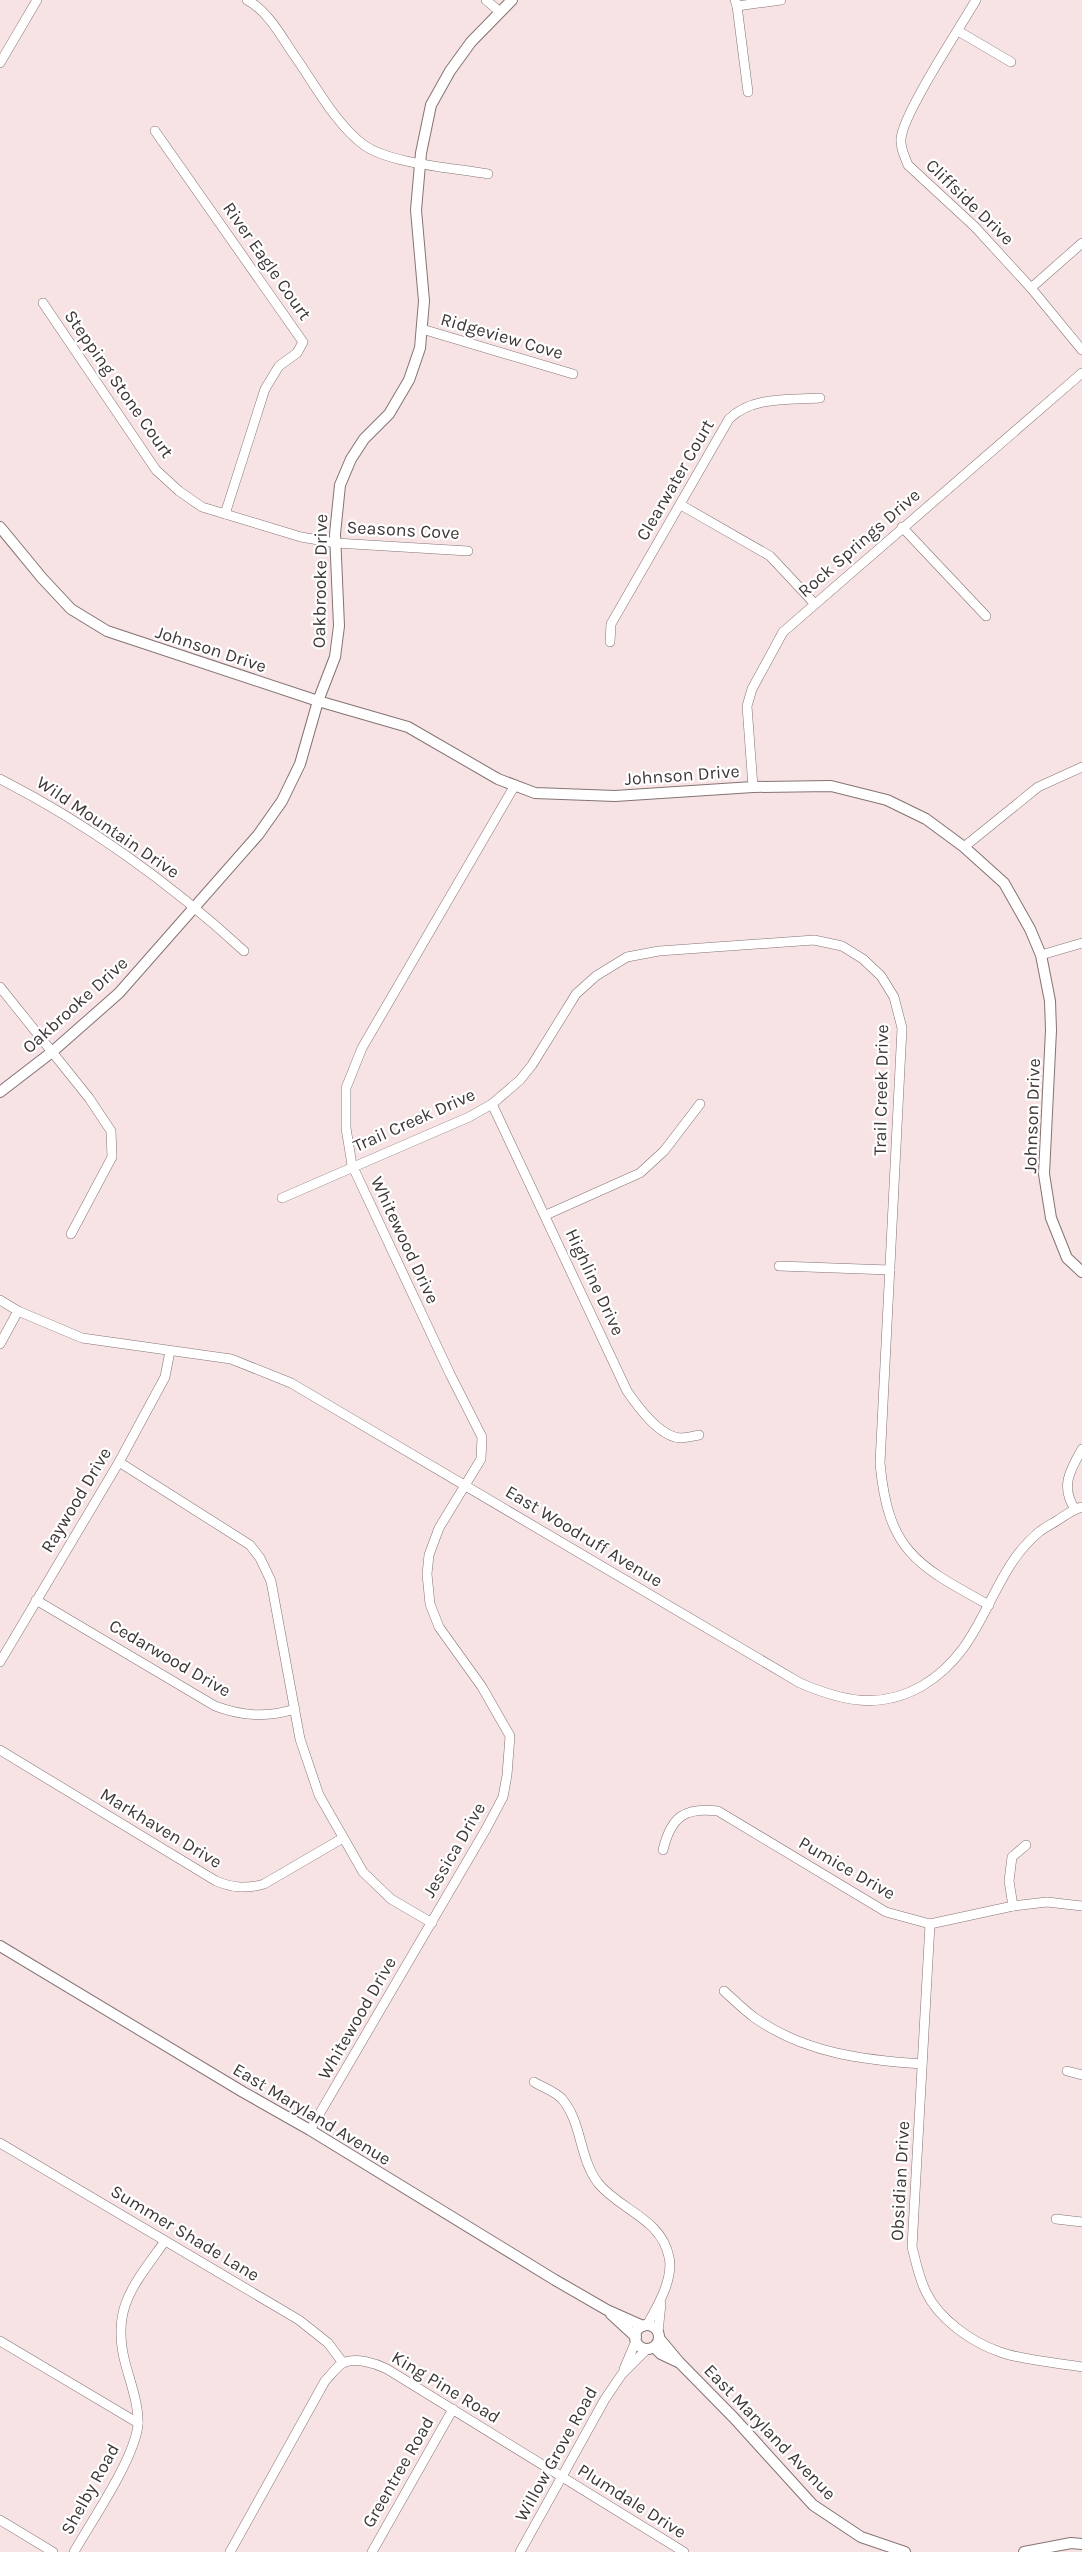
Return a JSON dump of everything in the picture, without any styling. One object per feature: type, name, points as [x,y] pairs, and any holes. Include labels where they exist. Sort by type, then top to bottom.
[{"type":"street","points":[[0,63],[37,0]]},
{"type":"street","points":[[247,0],[256,5],[274,27],[347,130],[365,146],[387,156],[488,174]]},
{"type":"street","points":[[486,0],[501,12]]},
{"type":"street","name":"Oakbrooke Drive","points":[[0,1092],[52,1052],[119,993],[258,835],[282,801],[300,765],[318,701],[335,657],[339,626],[336,543],[340,485],[358,449],[389,414],[410,380],[420,348],[424,301],[416,210],[420,163],[430,105],[471,42],[513,0]]},
{"type":"street","points":[[748,92],[736,3],[781,0]]},
{"type":"street","name":"Cliffside Drive","points":[[976,0],[910,111],[901,138],[903,153],[908,165],[975,227],[1031,288],[1082,350]]},
{"type":"street","points":[[958,31],[1011,62]]},
{"type":"street","name":"River Eagle Court","points":[[154,131],[303,342],[297,353],[279,366],[265,388],[225,514]]},
{"type":"street","points":[[1031,288],[1082,243]]},
{"type":"street","name":"Stepping Stone Court","points":[[43,303],[156,470],[179,491],[202,507],[301,537],[336,543]]},
{"type":"street","name":"Ridgeview Cove","points":[[422,329],[573,374]]},
{"type":"street","name":"Rock Springs Drive","points":[[753,787],[747,706],[752,689],[783,632],[1082,373]]},
{"type":"street","name":"Clearwater Court","points":[[610,642],[611,624],[729,419],[738,410],[750,404],[820,398]]},
{"type":"street","points":[[681,505],[770,556],[814,603]]},
{"type":"street","name":"Johnson Drive","points":[[0,527],[71,609],[107,631],[318,701],[408,727],[458,758],[534,793],[605,796],[753,787],[831,786],[860,792],[909,810],[964,847],[1004,884],[1030,929],[1041,955],[1050,1000],[1051,1030],[1044,1174],[1051,1218],[1067,1258],[1082,1272]]},
{"type":"street","points":[[902,527],[986,616]]},
{"type":"street","name":"Seasons Cove","points":[[336,543],[468,551]]},
{"type":"street","points":[[964,847],[1038,787],[1082,767]]},
{"type":"street","name":"Wild Mountain Drive","points":[[0,778],[52,807],[195,906],[244,951]]},
{"type":"street","name":"Whitewood Drive","points":[[466,1485],[481,1459],[482,1437],[352,1166],[346,1128],[346,1088],[362,1048],[515,785]]},
{"type":"street","name":"Trail Creek Drive","points":[[282,1198],[469,1117],[492,1104],[520,1080],[532,1065],[576,994],[596,976],[627,957],[659,951],[814,940],[842,946],[863,959],[881,976],[894,997],[902,1028],[880,1463],[883,1497],[889,1520],[915,1559],[937,1576],[989,1605]]},
{"type":"street","points":[[1041,955],[1082,943]]},
{"type":"street","points":[[0,987],[89,1098],[111,1131],[112,1157],[71,1234]]},
{"type":"street","name":"Highline Drive","points":[[492,1104],[627,1391],[646,1418],[664,1430],[679,1438],[699,1435]]},
{"type":"street","points":[[546,1215],[640,1173],[664,1151],[700,1104]]},
{"type":"street","points":[[779,1266],[890,1270]]},
{"type":"street","name":"East Woodruff Avenue","points":[[0,1300],[18,1311],[82,1338],[231,1359],[291,1383],[800,1683],[833,1697],[871,1702],[908,1694],[939,1676],[969,1642],[1016,1558],[1038,1532],[1078,1508]]},
{"type":"street","points":[[0,1344],[18,1311]]},
{"type":"street","name":"Raywood Drive","points":[[0,1662],[119,1462],[165,1377],[170,1352]]},
{"type":"street","points":[[1078,1508],[1068,1499],[1066,1487],[1068,1476],[1082,1449]]},
{"type":"street","name":"Jessica Drive","points":[[119,1462],[229,1530],[250,1545],[260,1558],[271,1581],[308,1767],[319,1795],[363,1872],[398,1904],[432,1923],[503,1797],[510,1752],[510,1736],[497,1712],[439,1627],[430,1604],[427,1586],[429,1555],[439,1528],[466,1485]]},
{"type":"street","name":"Cedarwood Drive","points":[[36,1600],[214,1706],[256,1716],[295,1709]]},
{"type":"street","name":"Markhaven Drive","points":[[0,1750],[216,1881],[228,1886],[252,1887],[264,1884],[343,1838]]},
{"type":"street","name":"Pumice Drive","points":[[663,1850],[667,1832],[682,1814],[699,1809],[718,1811],[886,1912],[930,1924],[1013,1906],[1047,1902],[1082,1906]]},
{"type":"street","points":[[1013,1906],[1009,1881],[1012,1857],[1026,1845]]},
{"type":"street","name":"Whitewood Drive","points":[[310,2130],[432,1923]]},
{"type":"street","name":"Obsidian Drive","points":[[930,1924],[912,2247],[927,2294],[940,2314],[968,2336],[1000,2353],[1082,2367]]},
{"type":"street","name":"East Maryland Avenue","points":[[0,1946],[607,2310],[645,2326],[661,2354],[679,2362],[734,2418],[813,2505],[861,2537],[905,2552]]},
{"type":"street","points":[[724,1991],[754,2018],[813,2049],[876,2060],[922,2064]]},
{"type":"street","points":[[1067,2071],[1082,2075]]},
{"type":"street","points":[[534,2082],[561,2098],[573,2120],[587,2166],[599,2184],[629,2210],[646,2218],[662,2236],[670,2258],[654,2342]]},
{"type":"street","name":"Summer Shade Lane","points":[[0,2143],[316,2331],[343,2363]]},
{"type":"street","points":[[1056,2219],[1082,2222]]},
{"type":"street","name":"Shelby Road","points":[[74,2552],[134,2447],[138,2423],[133,2390],[119,2334],[121,2314],[133,2288],[165,2241]]},
{"type":"street","points":[[636,2339],[638,2330],[645,2326],[661,2298]]},
{"type":"street","name":"East Maryland Avenue","points":[[607,2310],[640,2346],[654,2342]]},
{"type":"street","name":"Willow Grove Road","points":[[622,2374],[636,2339]]},
{"type":"street","points":[[0,2341],[138,2423]]},
{"type":"street","name":"Willow Grove Road","points":[[520,2552],[605,2399],[622,2374],[654,2342]]},
{"type":"street","name":"King Pine Road","points":[[343,2363],[353,2361],[378,2365],[563,2478]]},
{"type":"street","points":[[230,2552],[321,2389],[343,2363]]},
{"type":"street","name":"Greentree Road","points":[[372,2552],[453,2409]]},
{"type":"street","name":"Plumdale Drive","points":[[563,2478],[684,2552]]},
{"type":"street","points":[[0,2520],[53,2552]]},
{"type":"street","points":[[1024,2552],[1082,2544]]}]
